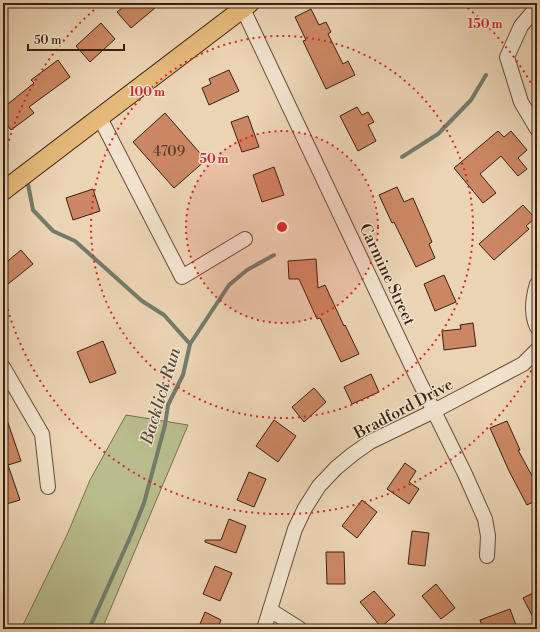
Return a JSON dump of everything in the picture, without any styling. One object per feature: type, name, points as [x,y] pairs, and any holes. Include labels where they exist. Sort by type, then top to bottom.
[{"type":"main road","points":[[3,191],[247,6]]},
{"type":"street","name":"Carmine Street","points":[[247,6],[416,375],[465,474],[485,519],[488,536],[487,556]]},
{"type":"street","points":[[537,7],[521,26],[507,56],[521,102],[537,129]]},
{"type":"street","points":[[100,118],[182,277],[245,239]]},
{"type":"street","points":[[537,284],[533,309],[534,321],[537,327]]},
{"type":"street","name":"Bradford Drive","points":[[264,629],[295,529],[305,508],[319,486],[342,463],[370,442],[434,411],[523,364],[537,350]]},
{"type":"street","points":[[3,367],[42,434],[48,487]]},
{"type":"street","points":[[270,610],[300,629]]},
{"type":"green space","points":[[126,415],[188,425],[102,629],[21,629],[67,535],[90,480]]},
{"type":"building","points":[[128,3],[161,3],[131,28],[117,12]]},
{"type":"building","points":[[311,9],[319,25],[326,22],[331,32],[328,34],[343,64],[348,61],[355,75],[326,89],[303,41],[306,40],[295,17]]},
{"type":"building","points":[[101,23],[115,39],[90,62],[76,46]]},
{"type":"building","points":[[58,60],[70,77],[29,107],[34,113],[11,130],[3,120],[3,108],[34,83],[31,80]]},
{"type":"building","points":[[229,70],[239,91],[209,105],[202,88],[211,84],[209,79]]},
{"type":"building","points":[[357,107],[362,115],[368,112],[374,122],[368,125],[376,141],[358,151],[340,116]]},
{"type":"building","points":[[165,113],[206,160],[174,188],[133,142]]},
{"type":"building","points":[[248,116],[259,147],[242,152],[231,122]]},
{"type":"building","points":[[498,131],[504,137],[511,131],[527,150],[518,158],[527,169],[518,176],[501,156],[480,174],[496,193],[483,203],[454,168]]},
{"type":"building","points":[[274,167],[284,195],[262,202],[253,175]]},
{"type":"building","points":[[397,187],[404,202],[413,198],[432,242],[429,244],[435,258],[416,267],[394,222],[392,223],[379,195]]},
{"type":"building","points":[[93,189],[100,211],[73,220],[66,198]]},
{"type":"building","points":[[523,205],[535,218],[526,226],[529,229],[494,260],[479,244]]},
{"type":"building","points":[[21,250],[33,264],[3,288],[3,265]]},
{"type":"building","points":[[316,259],[318,288],[325,285],[359,354],[341,362],[320,318],[317,319],[299,279],[289,279],[288,261]]},
{"type":"building","points":[[444,275],[456,302],[435,311],[424,284]]},
{"type":"building","points":[[473,323],[476,346],[444,350],[442,331],[461,329],[460,325]]},
{"type":"building","points":[[103,341],[116,373],[90,383],[77,352]]},
{"type":"building","points":[[371,374],[379,392],[352,404],[344,387]]},
{"type":"building","points":[[314,388],[326,402],[304,422],[292,407]]},
{"type":"building","points":[[3,414],[5,414],[21,461],[8,465],[20,500],[3,505]]},
{"type":"building","points":[[274,420],[296,436],[278,462],[256,446]]},
{"type":"building","points":[[507,421],[520,450],[518,450],[537,485],[537,500],[527,505],[509,471],[490,428]]},
{"type":"building","points":[[405,463],[416,471],[409,482],[419,489],[409,504],[387,489]]},
{"type":"building","points":[[249,472],[266,479],[254,507],[237,500]]},
{"type":"building","points":[[362,500],[377,512],[357,538],[342,526]]},
{"type":"building","points":[[229,519],[246,526],[236,553],[205,542],[205,540],[221,540]]},
{"type":"building","points":[[412,531],[429,533],[425,566],[408,564]]},
{"type":"building","points":[[326,552],[344,552],[345,584],[327,584]]},
{"type":"building","points":[[215,566],[232,573],[220,601],[203,594]]},
{"type":"building","points":[[436,584],[455,608],[441,619],[422,596]]},
{"type":"building","points":[[374,591],[395,615],[381,627],[360,602]]},
{"type":"building","points":[[537,591],[537,625],[523,598]]},
{"type":"building","points":[[510,609],[516,625],[506,629],[483,629],[480,620]]},
{"type":"building","points":[[205,612],[221,620],[217,629],[198,629]]},
{"type":"waterway","points":[[402,157],[438,134],[471,100],[486,75]]},
{"type":"waterway","name":"Backlick Run","points":[[28,184],[33,210],[53,231],[75,241],[142,301],[164,315],[190,344],[183,375],[168,405],[165,425],[144,503],[89,629]]},
{"type":"waterway","points":[[190,344],[229,285],[247,270],[274,255]]}]
